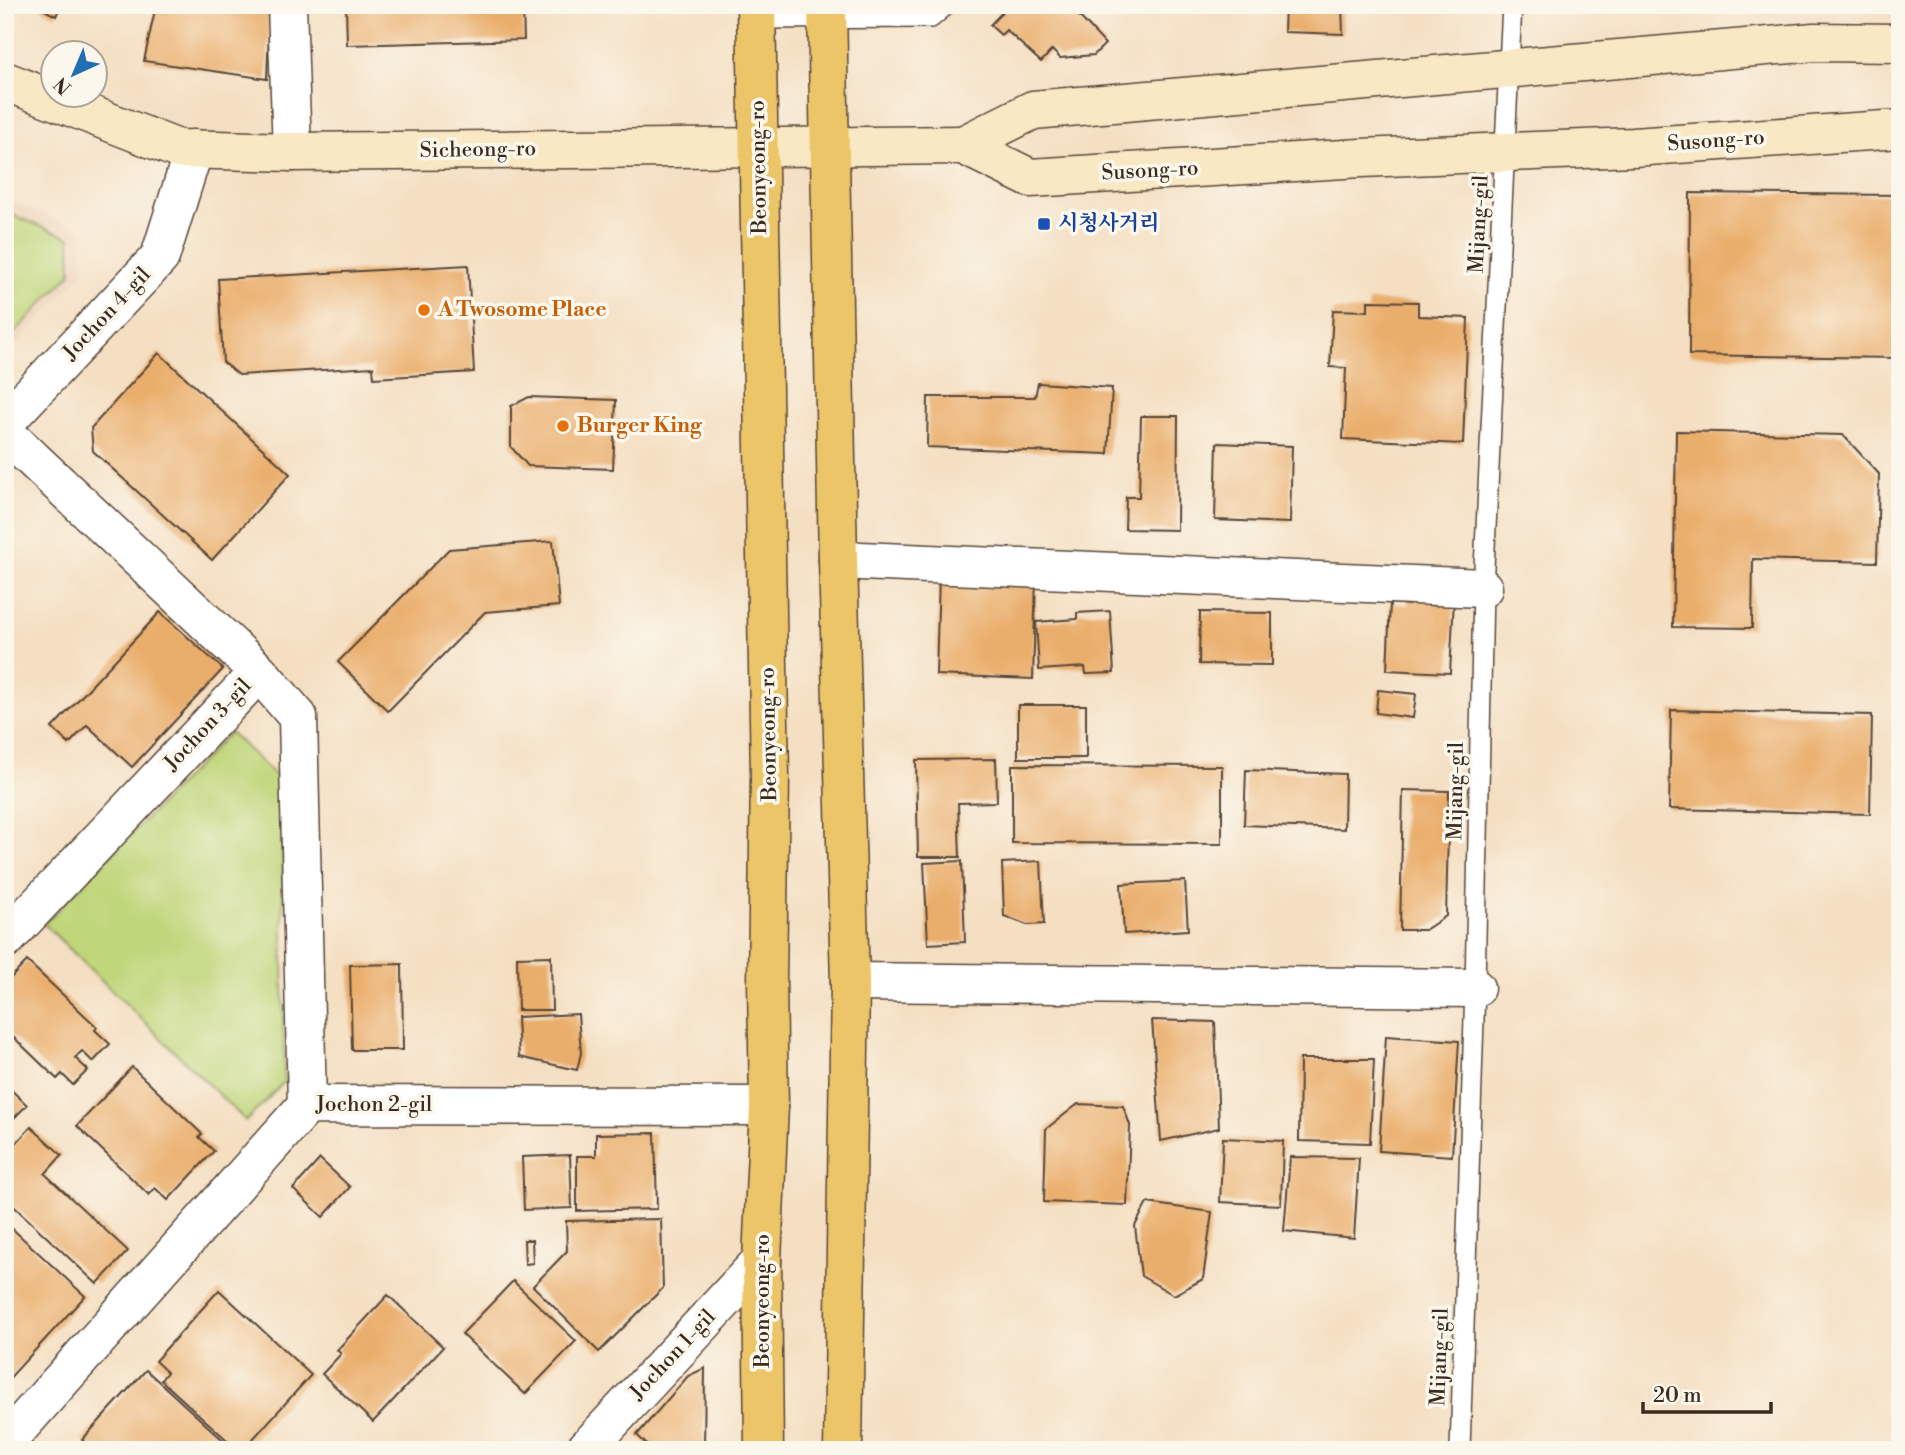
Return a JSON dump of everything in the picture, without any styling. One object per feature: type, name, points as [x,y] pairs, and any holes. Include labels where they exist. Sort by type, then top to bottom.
[{"type":"main road","name":"Beonyeong-ro","points":[[757,12],[770,776],[767,981],[769,1106],[762,1259],[764,1450]]},
{"type":"main road","points":[[827,12],[850,982],[843,1450]]},
{"type":"street","points":[[287,5],[292,152]]},
{"type":"street","points":[[963,145],[1033,110],[1814,42],[1900,43]]},
{"type":"street","name":"Sicheong-ro","points":[[5,81],[178,149],[292,152],[963,145]]},
{"type":"street","name":"Susong-ro","points":[[963,145],[1030,178],[1505,143],[1633,147],[1900,129]]},
{"type":"street","name":"Jochon 4-gil","points":[[5,422],[160,257],[194,149]]},
{"type":"street","name":"Jochon 3-gil","points":[[5,433],[259,672],[5,940]]},
{"type":"street","points":[[838,560],[1483,588]]},
{"type":"street","points":[[259,672],[298,717],[307,1105]]},
{"type":"street","points":[[850,982],[1475,988]]},
{"type":"street","name":"Jochon 2-gil","points":[[5,1443],[307,1105],[769,1106]]},
{"type":"street","name":"Jochon 1-gil","points":[[584,1450],[762,1259]]},
{"type":"lane","name":"Beonyeong-ro","points":[[757,12],[827,12],[931,18],[946,5]]},
{"type":"lane","points":[[1505,143],[1512,5]]},
{"type":"lane","name":"Mijang-gil","points":[[1460,1450],[1475,988],[1483,588],[1505,143]]},
{"type":"shaded area","points":[[5,199],[81,229],[83,272],[5,356]]},
{"type":"green space","points":[[5,212],[70,238],[71,273],[5,343]]},
{"type":"green space","points":[[230,732],[282,782],[284,1082],[246,1121],[44,924]]},
{"type":"building","points":[[35,5],[61,5],[56,16]]},
{"type":"building","points":[[156,5],[270,5],[267,79],[144,61]]},
{"type":"building","points":[[346,5],[523,5],[524,40],[347,45]]},
{"type":"building","points":[[1009,5],[1069,5],[1105,44],[1094,55],[1060,58],[1052,50],[1041,62],[1006,30],[1001,35],[990,25]]},
{"type":"building","points":[[1285,5],[1342,5],[1343,34],[1284,32]]},
{"type":"building","points":[[1690,193],[1900,195],[1900,358],[1689,355]]},
{"type":"building","points":[[468,265],[474,372],[374,378],[373,367],[239,375],[223,362],[218,279]]},
{"type":"building","points":[[1368,301],[1418,302],[1418,316],[1468,318],[1463,444],[1343,439],[1346,368],[1330,367],[1333,310],[1368,311]]},
{"type":"building","points":[[159,353],[290,474],[212,560],[93,451],[91,428]]},
{"type":"building","points":[[1038,383],[1112,388],[1108,454],[927,447],[928,397],[1035,397]]},
{"type":"building","name":"Burger King","points":[[529,397],[616,400],[613,469],[528,466],[511,447],[511,406]]},
{"type":"building","points":[[1141,416],[1178,416],[1177,530],[1125,529],[1126,497],[1139,497]]},
{"type":"building","points":[[1676,431],[1843,435],[1879,474],[1877,562],[1753,559],[1752,628],[1673,627]]},
{"type":"building","points":[[1217,443],[1292,446],[1290,523],[1215,520]]},
{"type":"building","points":[[553,541],[559,606],[485,612],[388,711],[338,662],[449,549]]},
{"type":"building","points":[[939,575],[1036,578],[1033,679],[936,675]]},
{"type":"building","points":[[1408,597],[1454,599],[1450,673],[1387,670],[1390,603],[1408,605]]},
{"type":"building","points":[[1110,611],[1114,673],[1086,674],[1085,667],[1039,670],[1036,622],[1077,619],[1077,613]]},
{"type":"building","points":[[160,612],[223,669],[132,767],[87,725],[69,744],[52,728]]},
{"type":"building","points":[[1200,612],[1272,613],[1272,665],[1199,664]]},
{"type":"building","points":[[1378,690],[1416,694],[1413,718],[1376,713]]},
{"type":"building","points":[[1018,705],[1086,705],[1086,758],[1018,758]]},
{"type":"building","points":[[1671,710],[1872,715],[1870,814],[1669,809]]},
{"type":"building","points":[[996,759],[997,802],[958,803],[960,857],[918,857],[916,760]]},
{"type":"building","points":[[1012,765],[1222,766],[1222,844],[1012,843]]},
{"type":"building","points":[[1246,770],[1345,774],[1344,829],[1244,825]]},
{"type":"building","points":[[1403,790],[1449,791],[1446,916],[1425,930],[1400,930]]},
{"type":"building","points":[[962,861],[965,942],[928,944],[924,863]]},
{"type":"building","points":[[1041,861],[1044,924],[1027,925],[1004,916],[1002,863]]},
{"type":"building","points":[[1185,881],[1188,930],[1124,934],[1121,884]]},
{"type":"building","points":[[551,956],[552,1010],[518,1010],[517,957]]},
{"type":"building","points":[[27,961],[97,1027],[95,1030],[110,1044],[93,1062],[82,1051],[75,1058],[88,1070],[73,1085],[62,1074],[57,1079],[5,1029],[5,984]]},
{"type":"building","points":[[402,964],[403,1050],[352,1050],[350,965]]},
{"type":"building","points":[[578,1014],[581,1053],[577,1070],[519,1057],[517,1017]]},
{"type":"building","points":[[1152,1020],[1215,1022],[1219,1128],[1161,1141]]},
{"type":"building","points":[[1386,1036],[1459,1041],[1452,1156],[1379,1151]]},
{"type":"building","points":[[1300,1059],[1374,1059],[1370,1143],[1299,1141]]},
{"type":"building","points":[[132,1067],[202,1134],[199,1137],[214,1151],[168,1200],[155,1188],[149,1195],[77,1126]]},
{"type":"building","points":[[5,1084],[27,1105],[5,1127]]},
{"type":"building","points":[[1078,1104],[1123,1106],[1130,1125],[1127,1205],[1044,1202],[1046,1129]]},
{"type":"building","points":[[31,1127],[62,1155],[45,1174],[128,1251],[97,1284],[5,1198],[5,1155]]},
{"type":"building","points":[[655,1133],[657,1209],[577,1211],[577,1156],[596,1156],[596,1134]]},
{"type":"building","points":[[1223,1138],[1283,1141],[1281,1205],[1220,1202]]},
{"type":"building","points":[[570,1155],[572,1208],[524,1210],[522,1157]]},
{"type":"building","points":[[1290,1157],[1359,1158],[1354,1238],[1284,1231]]},
{"type":"building","points":[[320,1159],[350,1187],[323,1217],[293,1189]]},
{"type":"building","points":[[1147,1203],[1212,1212],[1203,1279],[1174,1295],[1141,1276],[1135,1226]]},
{"type":"building","points":[[661,1219],[663,1288],[599,1352],[533,1286],[567,1251],[566,1221]]},
{"type":"building","points":[[5,1222],[85,1296],[5,1383]]},
{"type":"building","points":[[524,1240],[532,1240],[533,1263],[525,1264]]},
{"type":"building","points":[[513,1281],[576,1341],[525,1394],[462,1334]]},
{"type":"building","points":[[219,1290],[311,1375],[243,1450],[238,1450],[161,1380],[167,1372],[155,1361]]},
{"type":"building","points":[[388,1295],[443,1347],[373,1422],[322,1374],[341,1354],[337,1350]]},
{"type":"building","points":[[705,1368],[704,1450],[652,1450],[637,1435],[688,1376]]},
{"type":"building","points":[[146,1370],[234,1450],[93,1450],[82,1440]]},
{"type":"place","name":"시청사거리","points":[[1044,224]]},
{"type":"place","name":"A Twosome Place","points":[[424,310]]},
{"type":"place","name":"Burger King","points":[[563,426]]}]
